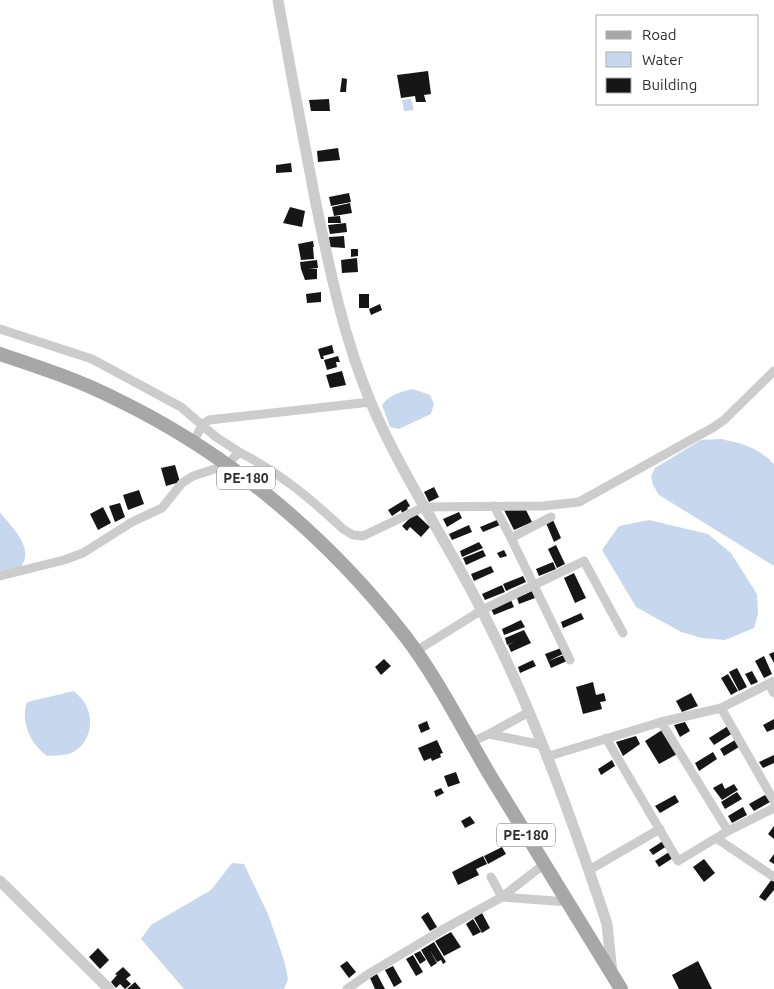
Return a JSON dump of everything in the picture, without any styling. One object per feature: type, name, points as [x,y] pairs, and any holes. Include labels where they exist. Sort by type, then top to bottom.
[{"type":"main road","name":"PE-180","points":[[0,354],[48,370],[115,398],[165,424],[194,442],[267,494],[317,538],[362,584],[416,651],[543,865],[621,989]]},
{"type":"street","points":[[278,0],[331,277],[346,330],[371,402],[397,458],[482,610],[529,712],[589,870],[607,924],[612,975]]},
{"type":"street","points":[[0,328],[92,359],[181,407],[216,437],[306,495],[343,529],[353,535],[363,536],[424,507],[564,505],[588,499],[714,427],[724,420],[774,371]]},
{"type":"street","points":[[194,442],[202,425],[209,420],[371,402]]},
{"type":"street","points":[[0,576],[64,560],[82,553],[127,525],[162,508],[177,488],[193,476],[227,465],[239,452]]},
{"type":"street","points":[[494,506],[570,660]]},
{"type":"street","points":[[511,538],[551,517]]},
{"type":"street","points":[[416,651],[482,610],[584,561],[622,633]]},
{"type":"street","points":[[546,757],[661,722],[721,708],[771,683],[774,693]]},
{"type":"street","points":[[721,708],[774,801]]},
{"type":"street","points":[[470,742],[490,734],[529,712]]},
{"type":"street","points":[[661,722],[728,831]]},
{"type":"street","points":[[490,734],[542,745]]},
{"type":"street","points":[[606,738],[678,861],[728,831],[774,808]]},
{"type":"street","points":[[589,870],[660,830]]},
{"type":"street","points":[[716,838],[774,877]]},
{"type":"street","points":[[347,989],[442,930],[502,897],[543,865]]},
{"type":"street","points":[[491,877],[502,897]]},
{"type":"street","points":[[0,881],[109,989]]},
{"type":"street","points":[[502,897],[568,902]]},
{"type":"water","points":[[411,99],[414,110],[404,111],[402,100]]},
{"type":"water","points":[[413,389],[430,395],[434,404],[431,414],[399,429],[390,427],[382,405],[392,396]]},
{"type":"water","points":[[721,439],[750,447],[774,464],[774,566],[659,495],[653,485],[651,476],[655,468],[701,440]]},
{"type":"water","points":[[0,512],[21,539],[24,546],[24,561],[19,569],[0,571]]},
{"type":"water","points":[[649,520],[708,534],[731,553],[757,594],[758,614],[754,628],[725,640],[702,638],[681,632],[636,607],[602,550],[619,526]]},
{"type":"water","points":[[74,691],[84,702],[90,716],[88,735],[77,750],[62,755],[47,756],[36,745],[28,732],[25,718],[27,702]]},
{"type":"water","points":[[232,863],[244,864],[268,914],[284,960],[288,979],[284,989],[184,989],[141,939],[151,925],[211,890]]},
{"type":"building","points":[[428,71],[431,94],[424,95],[426,102],[416,102],[415,96],[401,98],[397,75]]},
{"type":"building","points":[[342,78],[347,79],[346,92],[340,92]]},
{"type":"building","points":[[329,99],[330,111],[311,111],[309,100]]},
{"type":"building","points":[[338,148],[340,160],[318,162],[317,151]]},
{"type":"building","points":[[291,163],[292,172],[276,173],[276,165]]},
{"type":"building","points":[[349,193],[351,202],[331,206],[329,197]]},
{"type":"building","points":[[350,203],[352,213],[334,216],[332,207]]},
{"type":"building","points":[[290,207],[305,211],[302,227],[283,223]]},
{"type":"building","points":[[340,216],[341,223],[328,223],[328,217]]},
{"type":"building","points":[[346,223],[347,232],[330,234],[328,225]]},
{"type":"building","points":[[344,236],[345,248],[330,247],[329,237]]},
{"type":"building","points":[[313,241],[314,259],[301,260],[298,244]]},
{"type":"building","points":[[351,249],[358,249],[358,256],[351,257]]},
{"type":"building","points":[[357,258],[358,272],[342,273],[341,260]]},
{"type":"building","points":[[317,260],[318,268],[309,269],[317,269],[317,279],[305,280],[300,262]]},
{"type":"building","points":[[321,292],[321,302],[307,303],[306,294]]},
{"type":"building","points":[[359,294],[369,294],[369,308],[359,308]]},
{"type":"building","points":[[380,304],[382,310],[371,315],[369,309]]},
{"type":"building","points":[[332,345],[334,353],[323,356],[324,359],[321,359],[318,349]]},
{"type":"building","points":[[338,356],[340,362],[336,362],[337,367],[327,370],[324,360]]},
{"type":"building","points":[[342,371],[346,385],[330,388],[326,375]]},
{"type":"building","points":[[175,465],[180,482],[166,486],[161,468]]},
{"type":"building","points":[[434,487],[439,497],[429,502],[424,492]]},
{"type":"building","points":[[139,490],[144,504],[128,510],[123,495]]},
{"type":"building","points":[[406,499],[410,506],[408,509],[402,513],[401,510],[392,516],[388,510]]},
{"type":"building","points":[[120,503],[125,517],[115,522],[109,506]]},
{"type":"building","points":[[103,507],[111,523],[98,530],[90,514]]},
{"type":"building","points":[[503,508],[525,508],[532,522],[514,530]]},
{"type":"building","points":[[459,512],[462,518],[447,527],[443,519]]},
{"type":"building","points":[[415,513],[430,527],[421,537],[410,527],[407,531],[402,526]]},
{"type":"building","points":[[497,520],[500,525],[483,532],[480,527]]},
{"type":"building","points":[[553,520],[561,538],[554,542],[546,523]]},
{"type":"building","points":[[469,525],[472,532],[452,540],[449,534]]},
{"type":"building","points":[[479,542],[483,548],[462,557],[460,551]]},
{"type":"building","points":[[556,545],[565,564],[557,568],[548,549]]},
{"type":"building","points":[[483,550],[486,556],[466,565],[463,558]]},
{"type":"building","points":[[504,550],[507,556],[500,558],[497,553]]},
{"type":"building","points":[[553,562],[556,569],[539,576],[536,569]]},
{"type":"building","points":[[491,566],[494,572],[474,581],[471,574]]},
{"type":"building","points":[[574,573],[586,598],[575,603],[564,578]]},
{"type":"building","points":[[523,576],[526,582],[506,591],[503,584]]},
{"type":"building","points":[[502,585],[505,592],[485,600],[482,594]]},
{"type":"building","points":[[532,591],[535,598],[519,604],[517,598]]},
{"type":"building","points":[[511,600],[514,607],[494,615],[491,609]]},
{"type":"building","points":[[581,613],[584,619],[563,628],[561,622]]},
{"type":"building","points":[[521,620],[525,627],[504,635],[502,629]]},
{"type":"building","points":[[524,630],[531,643],[511,652],[508,645],[514,642],[507,645],[505,638]]},
{"type":"building","points":[[561,648],[563,654],[548,661],[545,654]]},
{"type":"building","points":[[774,652],[774,663],[769,654]]},
{"type":"building","points":[[564,655],[567,661],[551,668],[548,661]]},
{"type":"building","points":[[764,656],[772,674],[764,678],[755,661]]},
{"type":"building","points":[[384,659],[391,666],[381,675],[375,667]]},
{"type":"building","points":[[533,660],[536,666],[520,673],[518,667]]},
{"type":"building","points":[[737,668],[747,687],[739,691],[729,672]]},
{"type":"building","points":[[752,671],[758,682],[751,685],[745,674]]},
{"type":"building","points":[[728,674],[738,691],[731,695],[721,678]]},
{"type":"building","points":[[593,682],[596,695],[604,693],[606,701],[600,702],[602,709],[583,714],[576,687]]},
{"type":"building","points":[[691,693],[698,706],[682,712],[676,701]]},
{"type":"building","points":[[774,719],[774,729],[767,732],[763,725]]},
{"type":"building","points":[[427,721],[430,729],[421,733],[418,725]]},
{"type":"building","points":[[685,722],[690,731],[680,737],[674,725]]},
{"type":"building","points":[[728,726],[733,733],[714,745],[709,738]]},
{"type":"building","points":[[662,730],[679,753],[659,764],[645,741]]},
{"type":"building","points":[[636,736],[640,744],[623,756],[616,742]]},
{"type":"building","points":[[437,740],[443,753],[440,754],[441,757],[432,761],[431,758],[424,761],[418,748]]},
{"type":"building","points":[[735,740],[739,747],[724,756],[720,749]]},
{"type":"building","points":[[713,752],[717,759],[699,771],[695,763]]},
{"type":"building","points":[[774,755],[774,763],[763,768],[759,762]]},
{"type":"building","points":[[612,760],[615,766],[601,775],[598,769]]},
{"type":"building","points":[[456,772],[460,783],[448,787],[444,776]]},
{"type":"building","points":[[722,783],[725,789],[734,784],[738,790],[722,800],[713,788]]},
{"type":"building","points":[[441,788],[444,793],[436,797],[434,791]]},
{"type":"building","points":[[737,792],[742,799],[725,809],[721,802]]},
{"type":"building","points":[[675,795],[679,802],[660,813],[655,806]]},
{"type":"building","points":[[765,795],[770,802],[754,811],[749,804]]},
{"type":"building","points":[[743,807],[747,815],[732,823],[728,816]]},
{"type":"building","points":[[470,816],[475,823],[465,828],[461,821]]},
{"type":"building","points":[[774,826],[774,839],[768,834]]},
{"type":"building","points":[[663,841],[667,846],[653,855],[649,850]]},
{"type":"building","points":[[502,847],[506,854],[488,864],[484,856]]},
{"type":"building","points":[[669,852],[673,858],[659,867],[655,861]]},
{"type":"building","points":[[774,854],[774,864],[769,861]]},
{"type":"building","points":[[483,856],[487,864],[476,869],[479,875],[458,885],[452,872]]},
{"type":"building","points":[[704,859],[715,873],[704,882],[693,867]]},
{"type":"building","points":[[772,879],[774,881],[774,890],[765,901],[759,897]]},
{"type":"building","points":[[428,912],[437,927],[430,931],[421,917]]},
{"type":"building","points":[[482,913],[490,928],[482,933],[474,918]]},
{"type":"building","points":[[473,919],[481,932],[473,936],[466,924]]},
{"type":"building","points":[[451,932],[461,947],[444,956],[435,941]]},
{"type":"building","points":[[434,942],[446,962],[443,964],[441,960],[437,962],[429,949],[437,963],[431,967],[421,950]]},
{"type":"building","points":[[98,948],[109,960],[100,969],[89,957]]},
{"type":"building","points":[[420,951],[426,960],[420,964],[414,954]]},
{"type":"building","points":[[413,955],[423,972],[416,976],[406,959]]},
{"type":"building","points":[[347,961],[356,972],[349,978],[340,966]]},
{"type":"building","points":[[698,961],[712,989],[679,989],[672,975]]},
{"type":"building","points":[[393,966],[402,982],[394,987],[385,970]]},
{"type":"building","points":[[123,967],[131,975],[126,979],[131,984],[125,989],[120,984],[116,988],[111,982],[117,975],[115,974]]},
{"type":"building","points":[[377,974],[385,989],[375,989],[370,978]]},
{"type":"building","points":[[135,982],[141,989],[127,989]]}]
